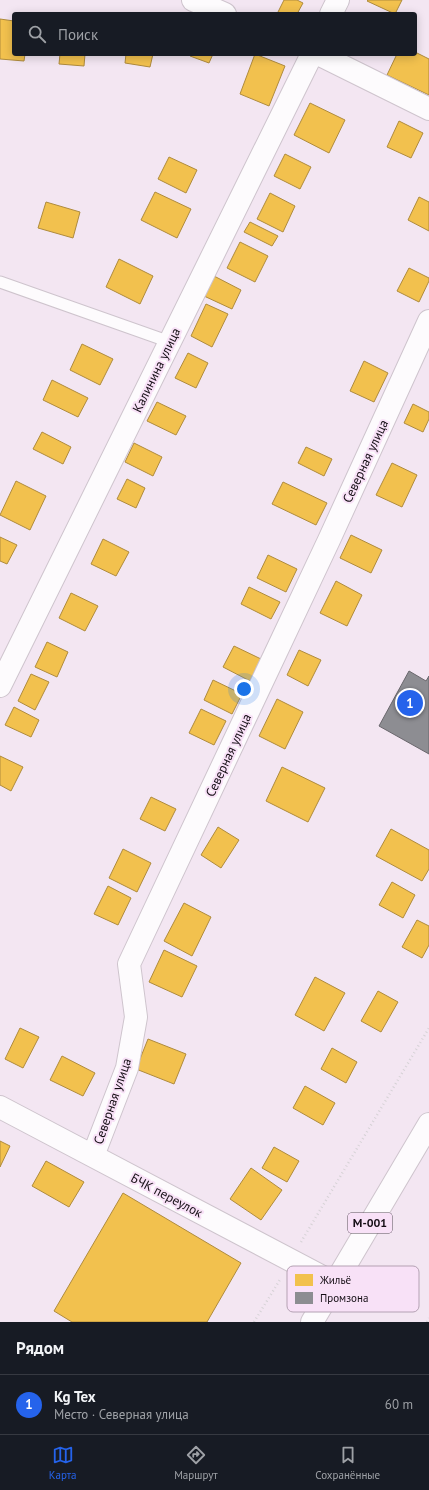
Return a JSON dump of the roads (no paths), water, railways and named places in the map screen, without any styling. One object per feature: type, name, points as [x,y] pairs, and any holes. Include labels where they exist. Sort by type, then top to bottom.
[{"type":"street","points":[[193,0],[220,12]]},
{"type":"street","points":[[332,12],[338,0]]},
{"type":"street","name":"Калинина улица","points":[[0,686],[311,56]]},
{"type":"street","points":[[322,56],[429,109]]},
{"type":"street","name":"Северная улица","points":[[93,1156],[127,1068],[136,1017],[129,964],[329,540],[429,321]]},
{"type":"street","name":"БЧК переулок","points":[[0,1107],[302,1266]]},
{"type":"street","name":"М-001","points":[[344,1266],[429,1124]]},
{"type":"street","name":"М-001","points":[[312,1322],[318,1312]]},
{"type":"lane","points":[[0,282],[170,342]]},
{"type":"place","name":"Kg Tex","points":[[410,703]]}]
